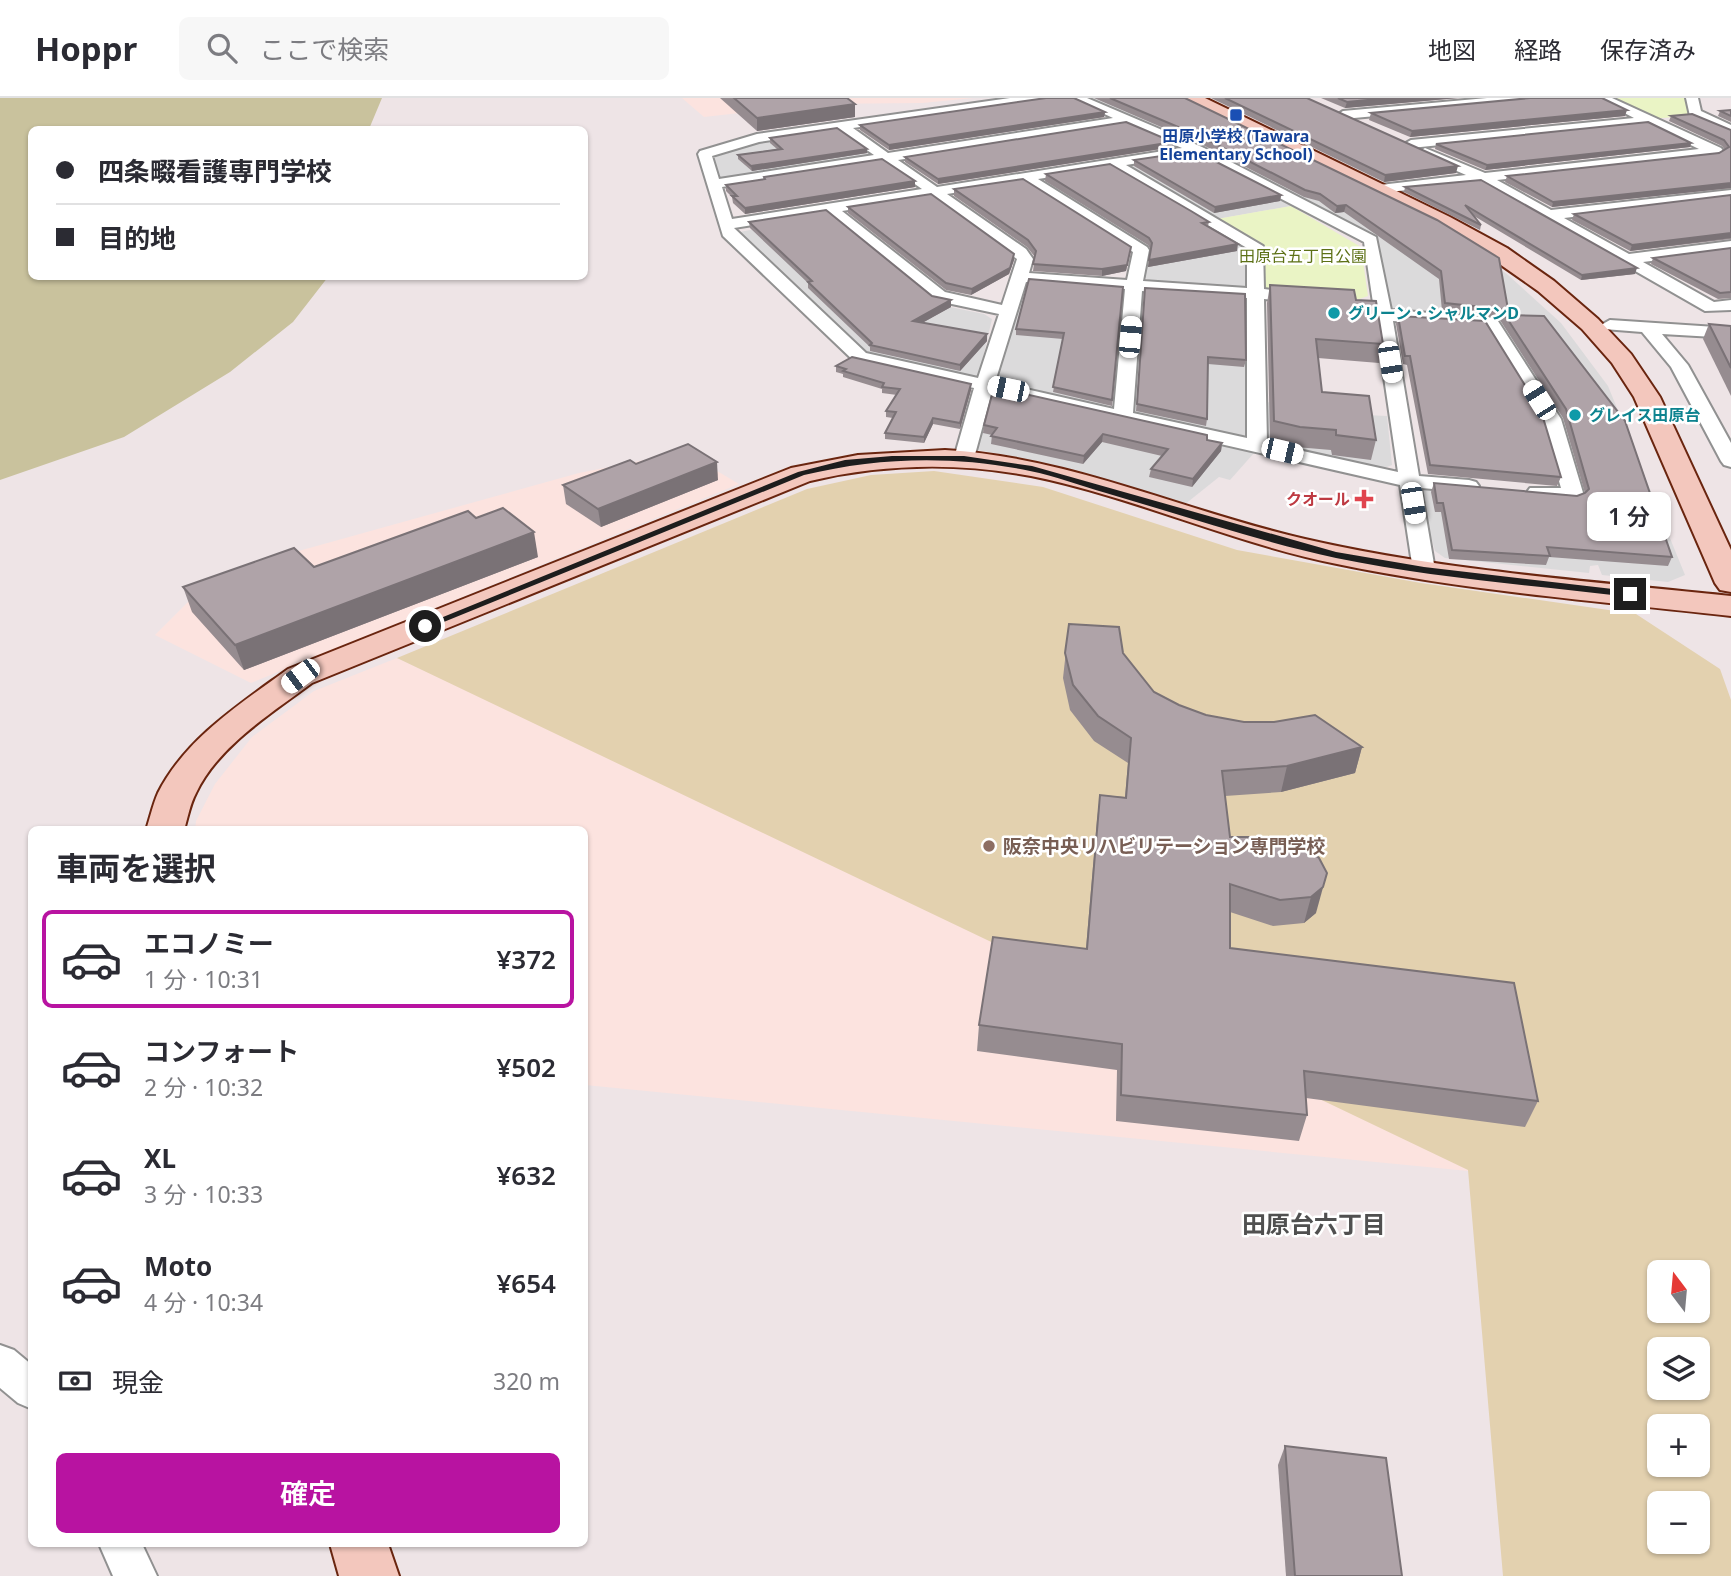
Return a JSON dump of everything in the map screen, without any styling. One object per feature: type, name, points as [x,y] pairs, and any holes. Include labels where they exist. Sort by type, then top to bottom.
[{"type":"street","points":[[1035,98],[757,138],[705,154],[725,226],[728,233],[860,357],[1123,414],[1409,481],[1492,488]]},
{"type":"street","points":[[1076,98],[1197,150],[1371,240],[1377,306],[1424,570]]},
{"type":"street","points":[[1191,98],[1200,98]]},
{"type":"street","points":[[1191,98],[1443,220],[1536,279],[1590,324],[1622,359],[1647,397],[1731,583]]},
{"type":"street","points":[[1365,125],[1338,113],[1528,98]]},
{"type":"street","points":[[1602,98],[1731,158]]},
{"type":"street","points":[[1692,98],[1695,113],[1731,130]]},
{"type":"street","points":[[714,184],[1128,120]]},
{"type":"street","points":[[1650,120],[1403,142],[1480,176],[1711,307],[1731,305]]},
{"type":"street","points":[[841,126],[1020,252],[1025,259],[964,458]]},
{"type":"street","points":[[725,226],[1197,150]]},
{"type":"street","points":[[1380,189],[1716,151]]},
{"type":"street","points":[[1113,164],[1255,246],[1257,446]]},
{"type":"street","points":[[1026,178],[1141,250],[1134,285],[1123,414]]},
{"type":"street","points":[[1548,215],[1731,194]]},
{"type":"street","points":[[831,209],[939,296],[1008,311]]},
{"type":"street","points":[[1626,259],[1731,246]]},
{"type":"street","points":[[1019,277],[1297,296]]},
{"type":"street","points":[[1377,306],[1490,322],[1551,419],[1574,496],[1519,491]]},
{"type":"street","points":[[1610,325],[1731,333]]},
{"type":"street","points":[[1648,328],[1679,365],[1731,461]]},
{"type":"street","points":[[166,826],[178,791],[205,755],[242,720],[300,676],[801,474],[845,463],[880,459],[964,458],[1032,468],[1336,555],[1424,570],[1731,606]]},
{"type":"street","points":[[0,1363],[28,1387]]},
{"type":"street","points":[[121,1547],[135,1576]]},
{"type":"street","points":[[360,1547],[369,1576]]},
{"type":"shaded area","points":[[0,98],[382,98],[370,126],[28,126],[28,280],[326,280],[293,322],[230,372],[124,437],[0,480]]},
{"type":"shaded area","points":[[682,98],[974,98],[922,103],[818,104],[704,117]]},
{"type":"shaded area","points":[[1084,98],[1170,98],[1486,259],[1508,275],[1561,323],[1608,386],[1685,575],[1668,582],[1602,575],[1598,565],[1590,566],[1589,573],[1445,558],[1435,551],[1419,494],[1426,488],[1582,502],[1403,314],[1388,307],[1378,241],[1198,148]]},
{"type":"shaded area","points":[[841,132],[870,154],[869,158],[731,180],[719,178],[713,158],[718,154],[753,142]]},
{"type":"shaded area","points":[[1197,156],[1291,206],[1217,219],[1125,168],[1127,164]]},
{"type":"shaded area","points":[[1101,168],[1116,170],[1244,245],[1247,249],[1246,287],[1235,289],[1157,284],[1145,278],[1150,250],[1041,182],[1043,178]]},
{"type":"shaded area","points":[[817,217],[926,302],[984,314],[992,319],[979,375],[966,378],[868,356],[735,233]]},
{"type":"shaded area","points":[[1031,280],[1121,286],[1127,292],[1111,405],[1100,406],[1001,384],[995,379],[1020,283]]},
{"type":"shaded area","points":[[1146,291],[1245,300],[1246,435],[1231,438],[1144,417],[1130,410]]},
{"type":"shaded area","points":[[1000,393],[1254,453],[1230,480],[1219,477],[1184,505],[1017,457],[977,450],[992,395]]},
{"type":"shaded area","points":[[1265,402],[1320,406],[1322,413],[1387,416],[1392,465],[1379,470],[1272,445],[1264,438]]},
{"type":"shaded area","points":[[685,452],[739,484],[251,683],[155,635],[208,582],[295,552],[579,473]]},
{"type":"shaded area","points":[[934,471],[1043,487],[1237,550],[1421,583],[1636,614],[1720,669],[1731,700],[1731,1576],[1503,1576],[1468,1170],[397,658],[807,489],[871,475]]},
{"type":"shaded area","points":[[397,658],[1520,1176],[588,1085],[588,826],[195,826],[215,784],[252,737],[314,691]]},
{"type":"green space","points":[[1607,98],[1687,98],[1693,115],[1653,119]]},
{"type":"green space","name":"田原台五丁目公園","points":[[1291,206],[1361,247],[1368,296],[1359,299],[1265,290],[1262,243],[1217,219]]},
{"type":"building","points":[[734,98],[847,98],[855,104],[757,118]]},
{"type":"building","points":[[1046,98],[1074,98],[1105,112],[889,145],[860,125]]},
{"type":"building","points":[[1110,98],[1185,98],[1437,220],[1499,258],[1509,315],[1544,316],[1625,421],[1672,557],[1547,547],[1550,556],[1452,550],[1443,503],[1437,503],[1434,483],[1577,496],[1589,489],[1566,409],[1501,309],[1445,303],[1441,271],[1346,205],[1337,206],[1320,194],[1305,190],[1204,138]]},
{"type":"building","points":[[1225,98],[1307,98],[1458,166],[1385,175]]},
{"type":"building","points":[[1338,98],[1388,98],[1347,102]]},
{"type":"building","points":[[1530,98],[1602,98],[1627,110],[1412,131],[1371,113]]},
{"type":"building","points":[[1731,110],[1731,116],[1720,111]]},
{"type":"building","points":[[1692,114],[1731,130],[1731,183],[1553,202],[1507,176],[1719,153],[1729,147],[1724,140],[1671,116]]},
{"type":"building","points":[[1126,122],[1173,142],[938,179],[905,157]]},
{"type":"building","points":[[1648,122],[1691,143],[1487,165],[1436,144]]},
{"type":"building","points":[[837,128],[867,149],[751,166],[738,155],[782,149],[770,138]]},
{"type":"building","points":[[1195,151],[1281,195],[1215,207],[1134,160]]},
{"type":"building","points":[[882,159],[915,181],[745,208],[732,196],[737,196],[726,185],[765,179],[764,177]]},
{"type":"building","points":[[1110,164],[1209,222],[1202,223],[1238,244],[1149,260],[1152,243],[1149,238],[1046,174]]},
{"type":"building","points":[[1023,179],[1131,247],[1127,265],[1102,269],[1033,264],[1036,251],[1028,240],[954,189]]},
{"type":"building","points":[[1481,180],[1637,268],[1582,275],[1465,205],[1481,225],[1405,187]]},
{"type":"building","points":[[931,194],[1014,254],[1010,268],[972,289],[946,283],[848,207]]},
{"type":"building","points":[[1731,195],[1731,233],[1632,245],[1574,214]]},
{"type":"building","points":[[826,210],[932,296],[951,300],[913,321],[987,334],[960,365],[870,345],[872,343],[808,282],[812,281],[749,222]]},
{"type":"building","points":[[1731,248],[1731,292],[1720,293],[1653,258]]},
{"type":"building","points":[[1029,279],[1123,287],[1112,400],[1053,387],[1064,333],[1016,329]]},
{"type":"building","points":[[1270,285],[1354,290],[1356,300],[1376,301],[1383,344],[1316,339],[1322,392],[1369,396],[1376,440],[1336,435],[1336,430],[1300,427],[1274,421]]},
{"type":"building","points":[[1145,288],[1245,294],[1246,360],[1208,357],[1207,419],[1137,404]]},
{"type":"building","points":[[1398,316],[1485,321],[1541,411],[1561,477],[1430,465],[1410,356],[1405,356]]},
{"type":"building","points":[[1709,324],[1731,326],[1731,368]]},
{"type":"building","points":[[852,357],[971,384],[960,423],[933,418],[924,437],[885,433],[896,412],[886,411],[900,389],[882,387],[884,383],[843,371],[846,369],[836,366]]},
{"type":"building","points":[[994,387],[1207,435],[1207,440],[1222,443],[1193,479],[1151,469],[1168,449],[1103,434],[1084,456],[991,436],[997,428],[984,425]]},
{"type":"building","points":[[688,444],[717,462],[598,509],[563,485],[630,460],[636,464]]},
{"type":"building","points":[[503,508],[534,532],[235,645],[183,587],[294,548],[314,567],[468,511],[476,518]]},
{"type":"building","points":[[1069,624],[1119,627],[1123,653],[1154,692],[1179,705],[1206,715],[1244,722],[1274,722],[1315,715],[1362,747],[1287,766],[1222,771],[1230,837],[1279,837],[1305,847],[1319,858],[1327,873],[1323,887],[1311,897],[1280,900],[1230,884],[1230,948],[1514,983],[1538,1101],[1304,1071],[1307,1115],[1121,1095],[1122,1044],[979,1025],[993,937],[1087,949],[1100,795],[1126,798],[1131,738],[1098,716],[1073,685],[1065,653]]},
{"type":"building","points":[[1285,1446],[1386,1458],[1402,1576],[1295,1576]]},
{"type":"place","name":"田原小学校 (Tawara Elementary School)","points":[[1236,115]]},
{"type":"place","name":"グリーン・シャルマンD","points":[[1334,313]]},
{"type":"place","name":"グレイス田原台","points":[[1575,415]]},
{"type":"place","name":"クオール","points":[[1364,499]]},
{"type":"place","name":"阪奈中央リハビリテーション専門学校","points":[[989,846]]},
{"type":"district","name":"田原台六丁目","points":[[1314,1223]]},
{"type":"route","points":[[425,626],[801,474],[845,463],[892,458],[964,458],[1032,468],[1336,555],[1424,570],[1630,594]]}]
